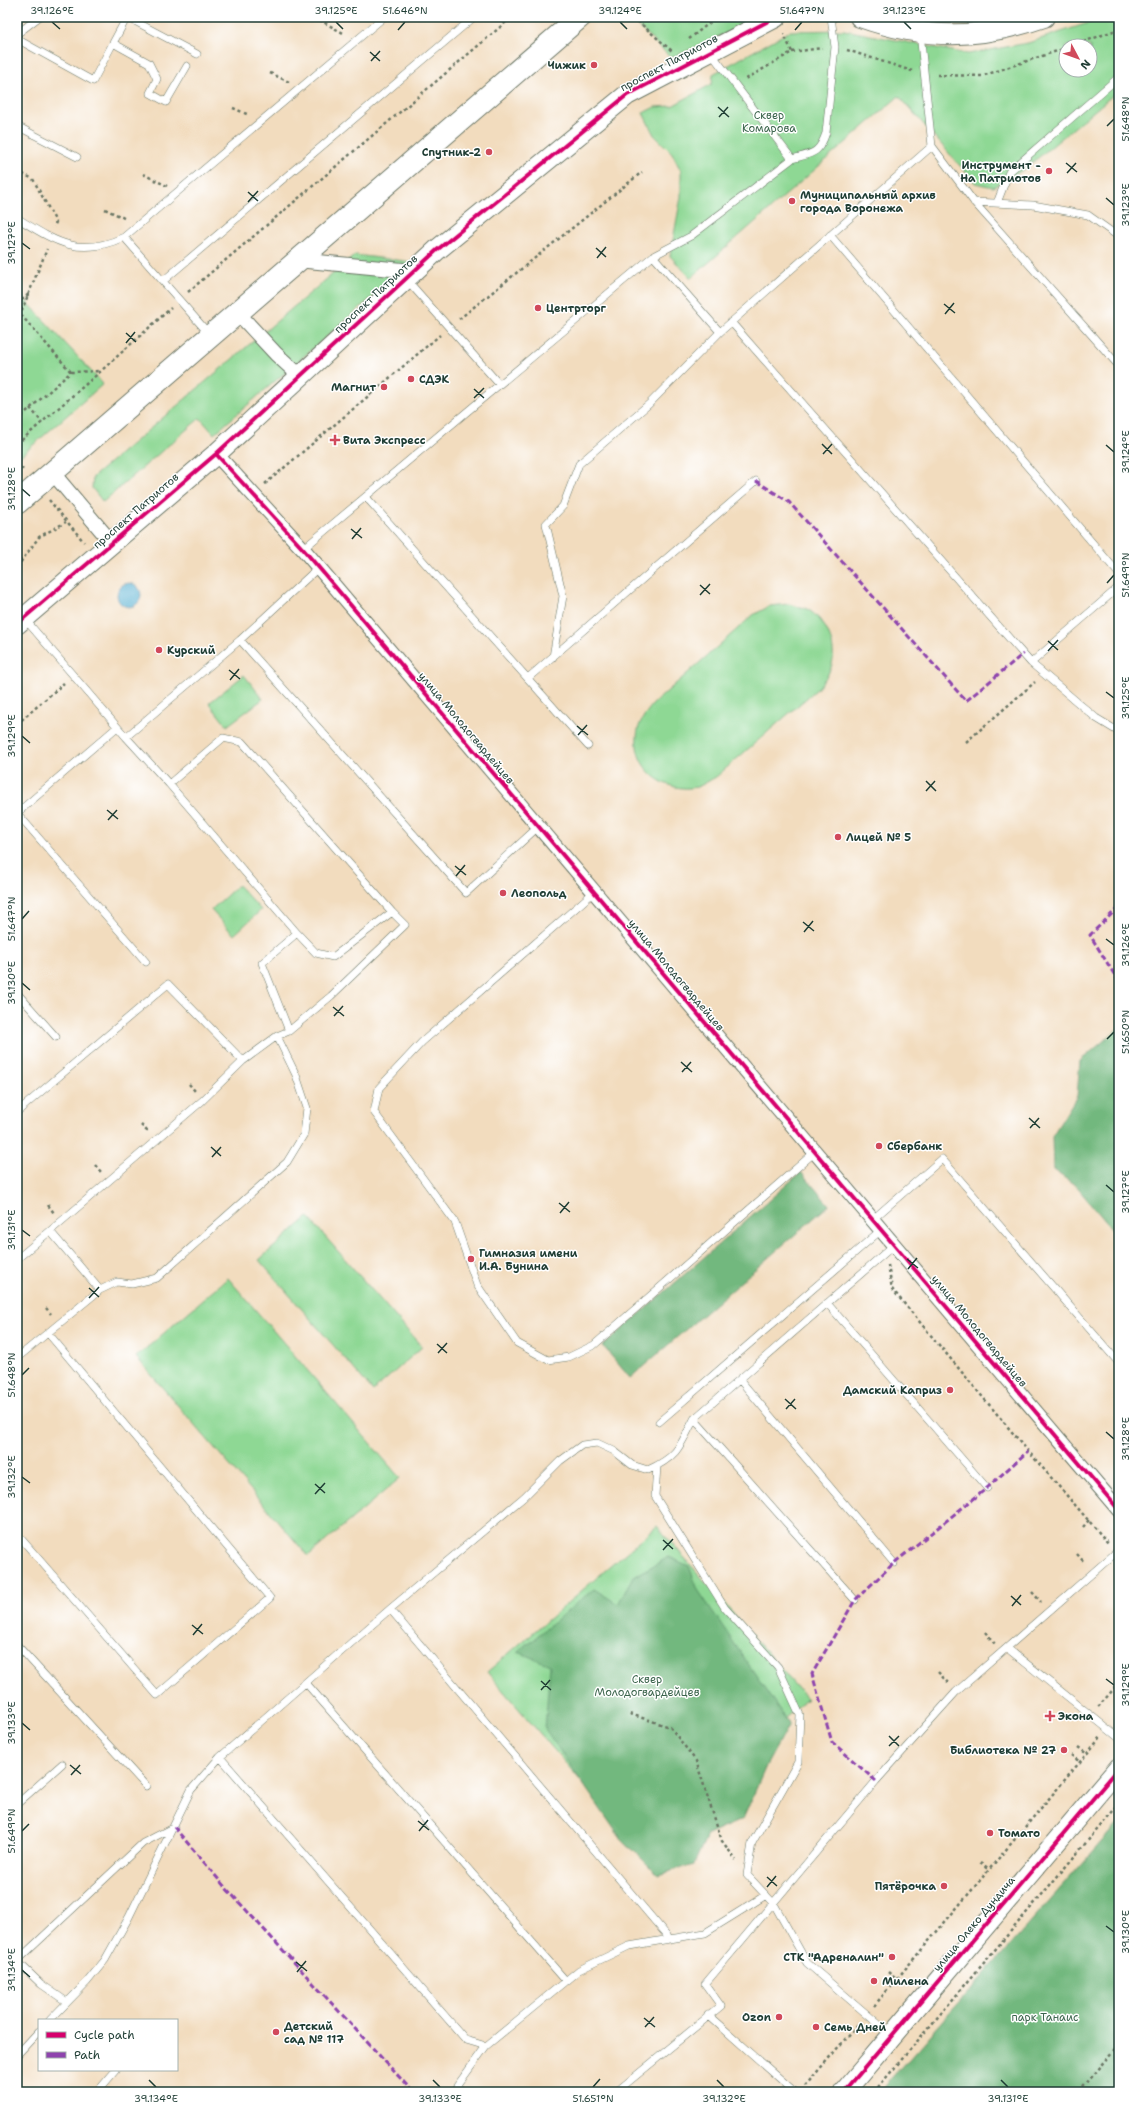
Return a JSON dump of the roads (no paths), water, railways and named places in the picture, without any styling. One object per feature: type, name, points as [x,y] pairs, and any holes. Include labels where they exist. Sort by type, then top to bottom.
[{"type":"highway","points":[[17,502],[580,17]]},
{"type":"street","points":[[860,17],[920,33],[970,35],[998,31],[1044,17]]},
{"type":"street","name":"проспект Патриотов","points":[[21,621],[216,454],[443,245],[627,94],[710,51],[779,24]]},
{"type":"street","points":[[297,260],[410,275]]},
{"type":"street","points":[[237,312],[276,354],[300,376]]},
{"type":"street","name":"улица Молодогвардейцев","points":[[216,454],[303,549],[1119,1510]]},
{"type":"street","points":[[52,472],[112,543]]},
{"type":"street","name":"улица Олеко Дундича","points":[[844,2092],[1119,1768]]},
{"type":"lane","points":[[17,34],[39,17]]},
{"type":"lane","points":[[17,39],[93,81],[127,17],[197,54]]},
{"type":"lane","points":[[17,218],[51,239],[80,248],[110,243],[124,237],[180,192],[384,17]]},
{"type":"lane","points":[[163,281],[474,17]]},
{"type":"lane","points":[[303,549],[366,498],[499,384],[653,256],[691,236],[792,159],[814,153],[821,146],[826,132],[835,47],[831,17]]},
{"type":"lane","points":[[920,33],[932,146],[974,202],[1119,366]]},
{"type":"lane","points":[[113,43],[148,63],[157,79],[150,93],[166,102],[187,66]]},
{"type":"lane","points":[[710,51],[792,159]]},
{"type":"lane","points":[[997,203],[1009,172],[1119,77]]},
{"type":"lane","points":[[17,126],[77,157]]},
{"type":"lane","points":[[553,657],[562,596],[546,524],[563,506],[579,464],[649,404],[731,322],[932,146]]},
{"type":"lane","points":[[974,202],[1033,205],[1088,215],[1119,237]]},
{"type":"lane","points":[[830,235],[1119,574]]},
{"type":"lane","points":[[124,237],[210,336]]},
{"type":"lane","points":[[653,256],[720,332]]},
{"type":"lane","points":[[410,275],[499,384]]},
{"type":"lane","points":[[731,322],[1032,663],[1096,718],[1119,732]]},
{"type":"lane","points":[[528,678],[756,480]]},
{"type":"lane","points":[[366,498],[588,746]]},
{"type":"lane","points":[[126,737],[240,640],[318,568]]},
{"type":"lane","points":[[1032,663],[1119,587]]},
{"type":"lane","points":[[21,621],[73,676],[116,728],[169,784],[297,933],[316,953],[333,957],[392,912]]},
{"type":"lane","points":[[240,640],[466,893],[538,827]]},
{"type":"lane","points":[[116,728],[17,813],[146,962]]},
{"type":"lane","points":[[17,1259],[202,1101],[243,1061],[277,1036],[289,1031],[331,996],[405,925],[242,742],[223,738],[169,784]]},
{"type":"lane","points":[[594,892],[422,1042],[379,1088],[374,1112],[455,1222],[477,1285],[517,1343],[548,1360],[569,1357],[594,1345],[815,1152]]},
{"type":"lane","points":[[289,1031],[262,962],[297,933]]},
{"type":"lane","points":[[17,1112],[168,984],[243,1061]]},
{"type":"lane","points":[[17,993],[56,1037]]},
{"type":"lane","points":[[17,1358],[100,1290],[116,1282],[132,1284],[157,1278],[287,1162],[304,1134],[307,1108],[296,1075],[277,1036]]},
{"type":"lane","points":[[660,1422],[877,1225],[942,1159],[1119,1364]]},
{"type":"lane","points":[[50,1232],[100,1290]]},
{"type":"lane","points":[[51,2019],[87,1982],[105,1960],[129,1917],[191,1790],[220,1757],[390,1609],[524,1496],[560,1460],[582,1445],[597,1443],[614,1451],[632,1465],[648,1470],[667,1461],[680,1448],[694,1419],[894,1245]]},
{"type":"lane","points":[[827,1303],[987,1488]]},
{"type":"lane","points":[[17,1534],[156,1695],[270,1598],[48,1333]]},
{"type":"lane","points":[[740,1380],[894,1563]]},
{"type":"lane","points":[[694,1419],[855,1600]]},
{"type":"lane","points":[[657,1466],[655,1496],[725,1608],[778,1667],[800,1715],[798,1762],[752,1843],[747,1875],[774,1904],[808,1963],[868,2013],[892,2036]]},
{"type":"lane","points":[[616,2092],[708,2015],[721,2006],[705,1984],[774,1904],[876,1781],[956,1692],[1118,1551]]},
{"type":"lane","points":[[390,1609],[670,1939]]},
{"type":"lane","points":[[17,1645],[146,1786]]},
{"type":"lane","points":[[1007,1648],[1119,1738]]},
{"type":"lane","points":[[306,1683],[566,1981]]},
{"type":"lane","points":[[220,1757],[466,2040],[486,2046]]},
{"type":"lane","points":[[17,1804],[62,1764]]},
{"type":"lane","points":[[67,2002],[42,1984],[17,1961],[143,1843],[174,1827]]},
{"type":"lane","points":[[457,2092],[457,2086],[486,2046],[579,1970],[629,1946],[705,1933],[766,1895]]},
{"type":"lane","points":[[708,2015],[795,2092]]},
{"type":"lane","points":[[17,2055],[38,2033]]},
{"type":"lane","points":[[97,2092],[115,2071]]},
{"type":"water","points":[[129,583],[137,587],[141,595],[137,603],[129,607],[121,603],[117,595],[121,587]]},
{"type":"place","name":"Чижик","points":[[594,65]]},
{"type":"place","name":"Спутник-2","points":[[489,152]]},
{"type":"place","name":"Инструмент - На Патриотов","points":[[1049,171]]},
{"type":"place","name":"Муниципальный архив города Воронежа","points":[[792,201]]},
{"type":"place","name":"Центрторг","points":[[538,308]]},
{"type":"place","name":"СДЭК","points":[[411,379]]},
{"type":"place","name":"Магнит","points":[[384,387]]},
{"type":"place","name":"Вита Экспресс","points":[[335,440]]},
{"type":"place","name":"Курский","points":[[159,650]]},
{"type":"place","name":"Лицей № 5","points":[[838,837]]},
{"type":"place","name":"Леопольд","points":[[503,893]]},
{"type":"place","name":"Сбербанк","points":[[879,1146]]},
{"type":"place","name":"Гимназия имени И.А. Бунина","points":[[471,1259]]},
{"type":"place","name":"Дамский Каприз","points":[[950,1390]]},
{"type":"place","name":"Экона","points":[[1050,1716]]},
{"type":"place","name":"Библиотека № 27","points":[[1064,1750]]},
{"type":"place","name":"Томато","points":[[990,1833]]},
{"type":"place","name":"Пятёрочка","points":[[944,1886]]},
{"type":"place","name":"СТК \"Адреналин\"","points":[[892,1957]]},
{"type":"place","name":"Милена","points":[[874,1981]]},
{"type":"place","name":"Ozon","points":[[779,2017]]},
{"type":"place","name":"Семь Дней","points":[[816,2027]]},
{"type":"place","name":"Детский сад № 117","points":[[276,2032]]},
{"type":"park label","name":"Сквер Комарова","points":[[769,121]]},
{"type":"park label","name":"Сквер Молодогвардейцев","points":[[647,1685]]},
{"type":"park label","name":"парк Танаис","points":[[1045,2017]]}]
